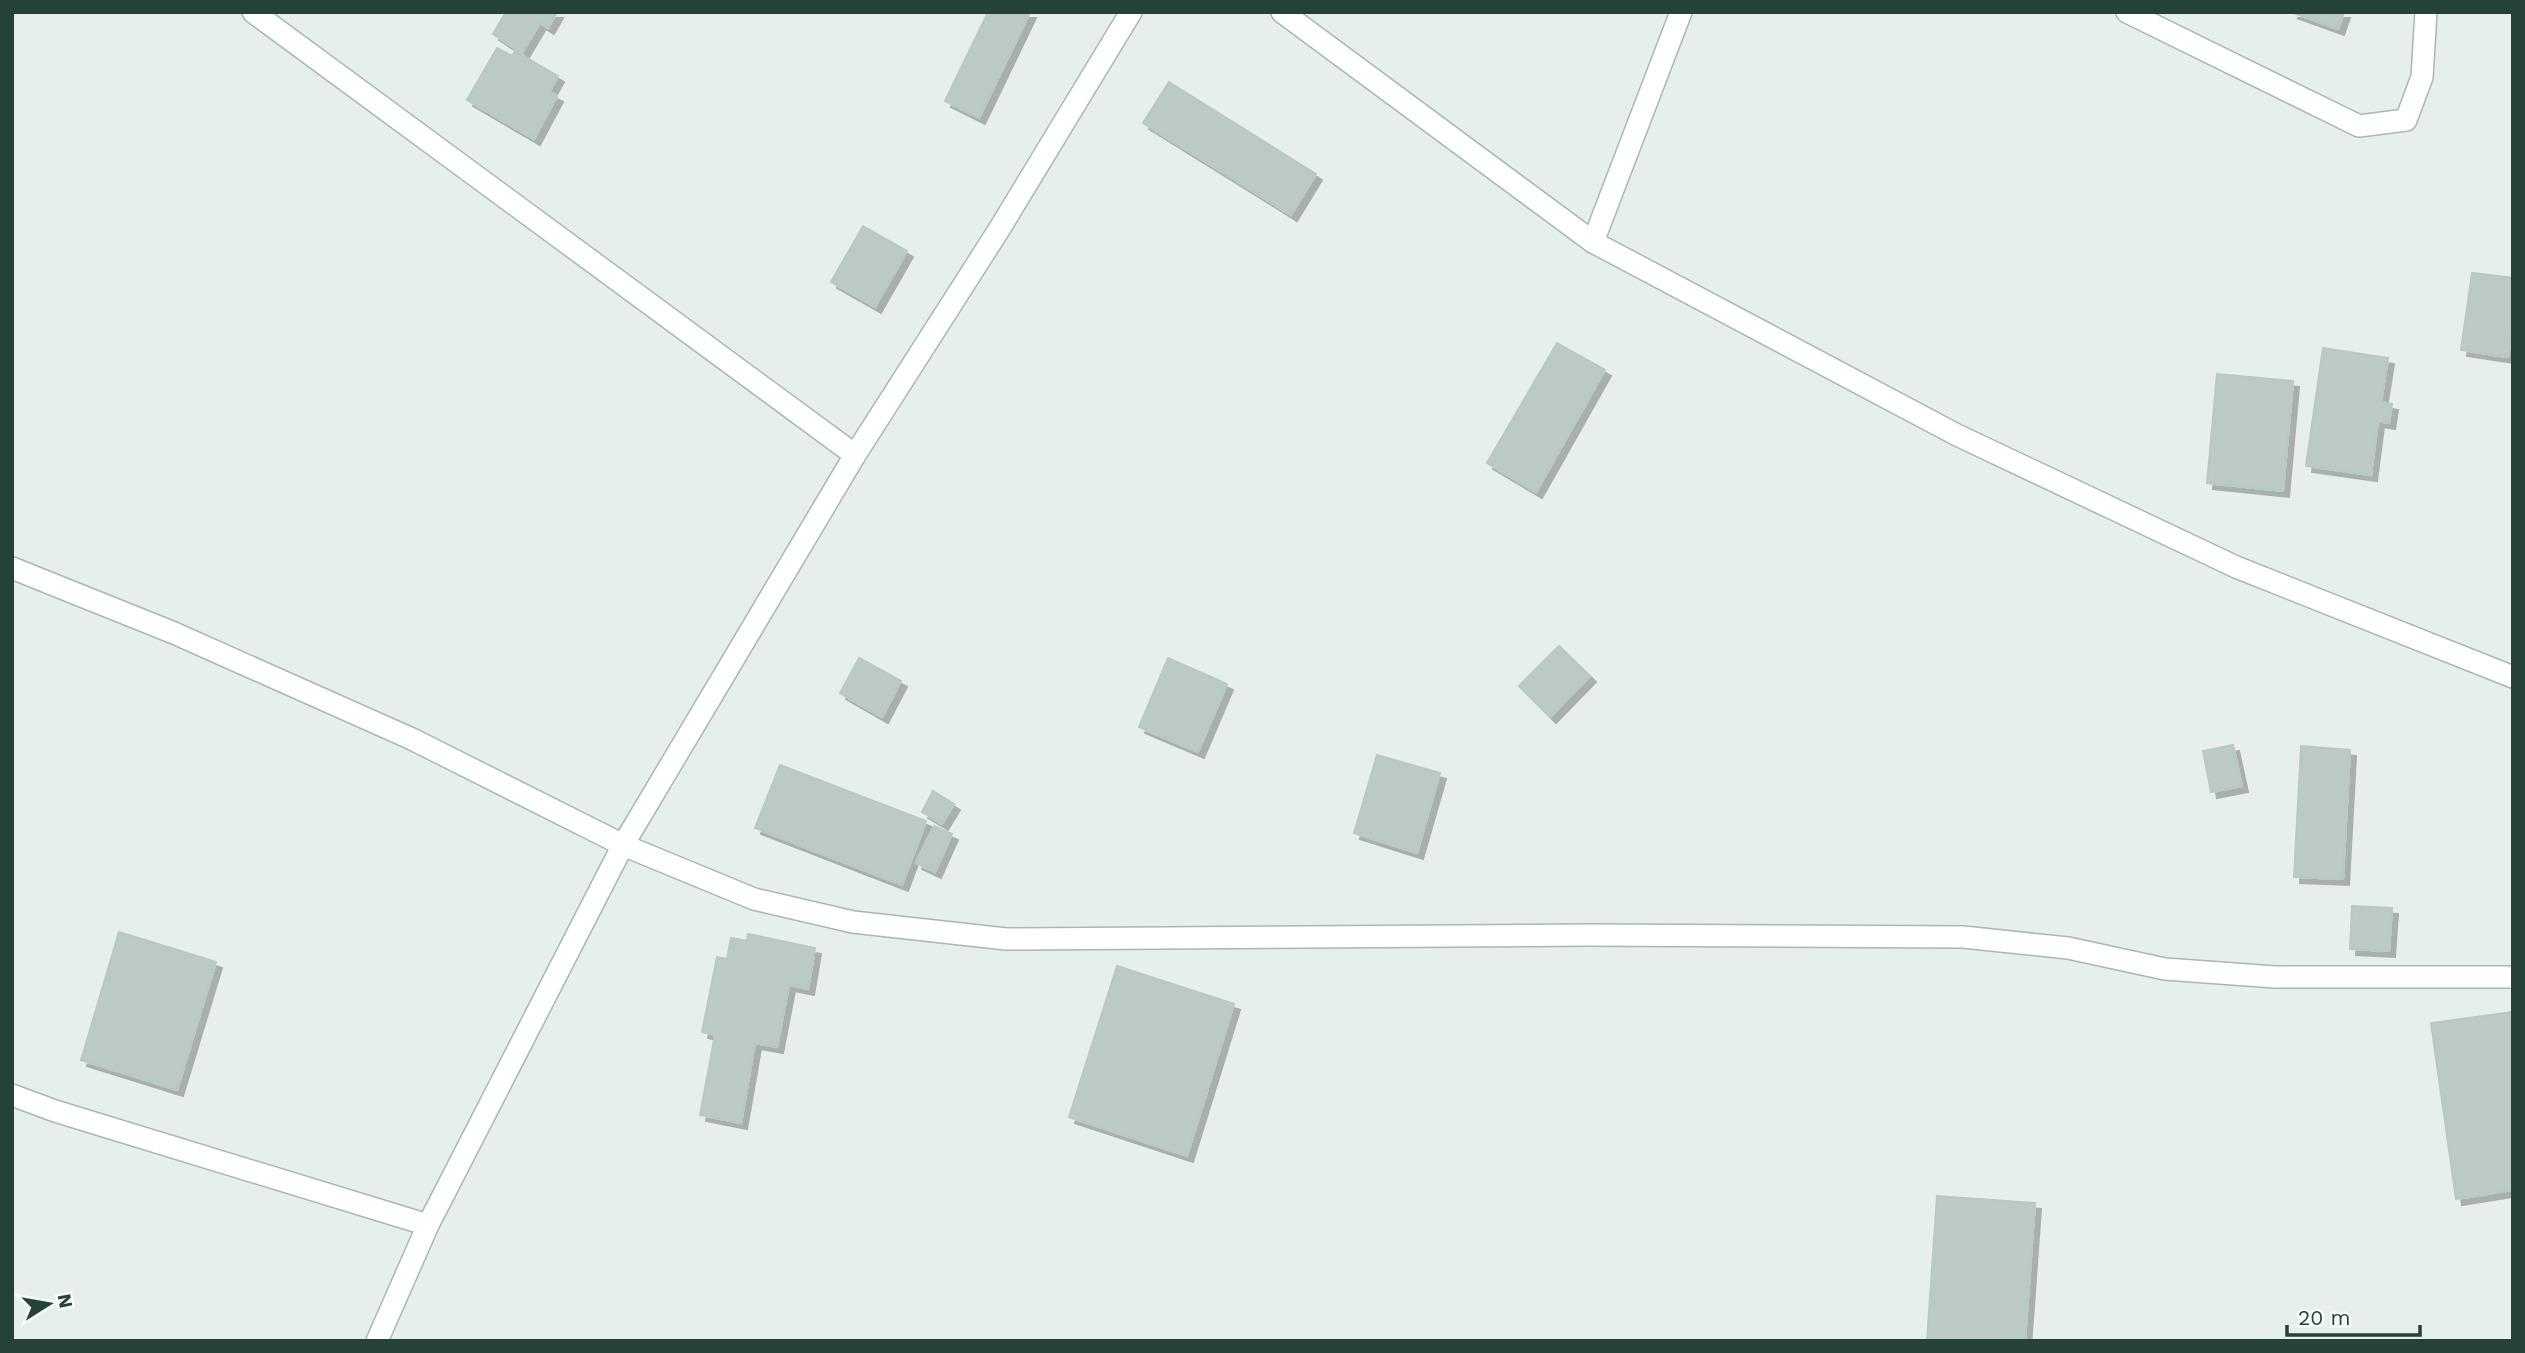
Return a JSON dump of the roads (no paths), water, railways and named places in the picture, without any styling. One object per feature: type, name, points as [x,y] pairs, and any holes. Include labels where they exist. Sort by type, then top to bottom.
[{"type":"street","points":[[253,12],[855,455]]},
{"type":"street","points":[[377,1341],[428,1225],[623,845],[855,455],[999,228],[1131,12]]},
{"type":"street","points":[[1283,12],[1593,242],[1956,435],[2236,567],[2513,677]]},
{"type":"street","points":[[1593,242],[1681,12]]},
{"type":"street","points":[[2127,12],[2359,126],[2406,120],[2422,77],[2426,12]]},
{"type":"street","points":[[12,568],[174,633],[412,739],[623,845],[754,899],[853,922],[1006,939],[1575,935],[1963,937],[2068,948],[2165,969],[2275,977],[2513,977]]},
{"type":"street","points":[[12,1095],[428,1225]]}]
